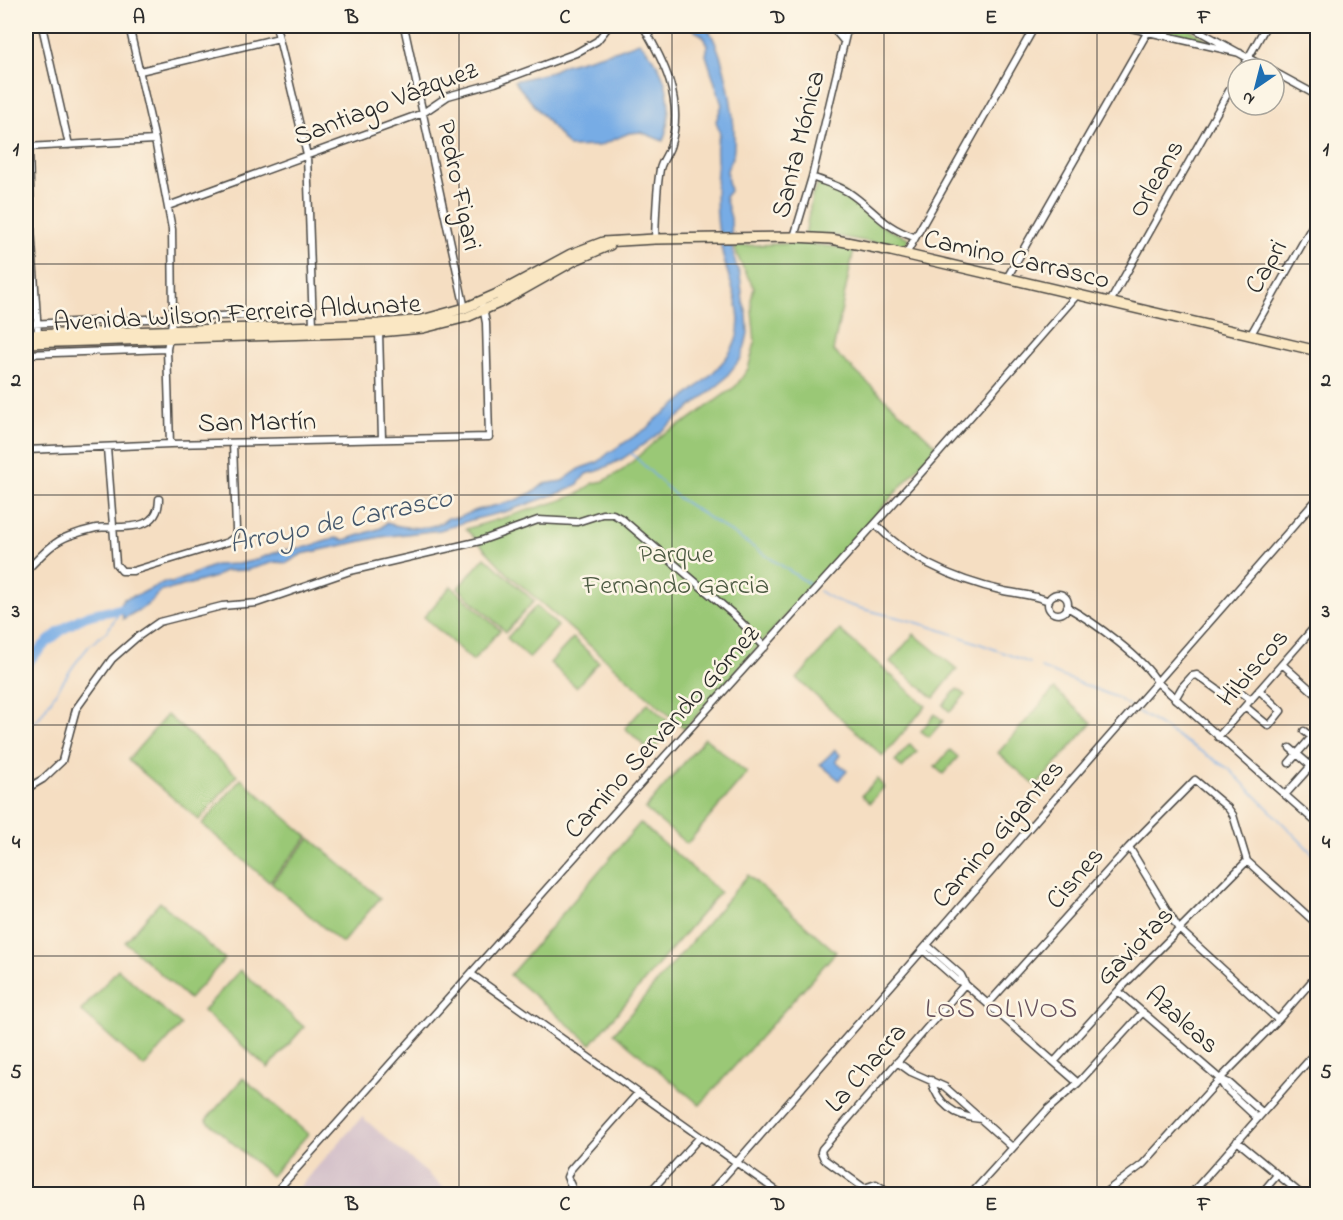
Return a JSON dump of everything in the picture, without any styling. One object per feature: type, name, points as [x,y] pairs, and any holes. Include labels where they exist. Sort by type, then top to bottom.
[{"type":"main road","name":"Avenida Wilson Ferreira Aldunate","points":[[26,335],[379,332],[423,328],[483,306],[612,243],[702,238]]},
{"type":"main road","name":"Camino Carrasco","points":[[702,238],[831,239],[1317,351]]},
{"type":"main road","name":"Avenida Wilson Ferreira Aldunate","points":[[26,343],[170,333],[407,322],[466,313]]},
{"type":"street","points":[[42,26],[69,145]]},
{"type":"street","points":[[129,26],[155,140],[172,229],[173,317],[167,349],[170,444]]},
{"type":"street","points":[[276,26],[307,155],[313,326]]},
{"type":"street","name":"Pedro Figari","points":[[404,26],[466,313]]},
{"type":"street","name":"Santiago Vázquez","points":[[168,206],[423,113],[448,96],[495,83],[576,53],[597,41],[609,26]]},
{"type":"street","points":[[643,26],[664,62],[670,79],[675,115],[671,144],[661,166],[655,239]]},
{"type":"street","points":[[831,26],[844,41]]},
{"type":"street","name":"Santa Mónica","points":[[794,237],[812,177],[848,26]]},
{"type":"street","points":[[906,255],[914,237],[1035,26]]},
{"type":"street","points":[[1122,26],[1150,29],[1240,53]]},
{"type":"street","points":[[1190,26],[1246,57]]},
{"type":"street","points":[[1249,57],[1266,26]]},
{"type":"street","points":[[1007,278],[1150,29]]},
{"type":"street","points":[[140,71],[279,38]]},
{"type":"street","points":[[1286,79],[1317,96]]},
{"type":"street","name":"Orleans","points":[[1110,302],[1226,96]]},
{"type":"street","points":[[38,334],[28,227],[27,147],[155,140]]},
{"type":"street","points":[[812,177],[841,188],[891,227],[914,237]]},
{"type":"street","name":"Capri","points":[[1250,336],[1317,216]]},
{"type":"street","name":"Camino Servando Gómez","points":[[274,1194],[875,525],[1077,295]]},
{"type":"street","name":"San Martín","points":[[26,450],[489,436],[486,323],[483,306]]},
{"type":"street","name":"Avenida Wilson Ferreira Aldunate","points":[[26,324],[243,315]]},
{"type":"street","points":[[379,332],[382,439]]},
{"type":"street","name":"Avenida Wilson Ferreira Aldunate","points":[[26,354],[167,349]]},
{"type":"street","points":[[106,448],[116,564],[122,572],[133,571],[228,542],[235,537],[233,442]]},
{"type":"street","name":"Camino Gigantes","points":[[709,1194],[1317,498]]},
{"type":"street","points":[[26,571],[38,558],[67,536],[96,528],[120,529],[148,521],[159,507],[159,500]]},
{"type":"street","points":[[26,789],[43,780],[62,761],[76,709],[112,659],[159,622],[222,606],[257,603],[350,571],[480,541],[538,520],[577,522],[602,514],[613,514],[622,519],[734,615],[765,647]]},
{"type":"street","points":[[875,525],[912,555],[943,572],[964,581],[1049,601]]},
{"type":"street","points":[[1061,595],[1066,598],[1067,608],[1061,614],[1055,614],[1048,607],[1049,601],[1052,596],[1061,595]]},
{"type":"street","points":[[1067,608],[1081,614],[1107,633],[1152,673],[1157,682],[1175,699],[1317,825]]},
{"type":"street","name":"Hibiscos","points":[[1218,737],[1317,623]]},
{"type":"street","points":[[1282,664],[1317,696]]},
{"type":"street","points":[[1175,699],[1187,681],[1197,675],[1219,692],[1224,693],[1236,689],[1251,700]]},
{"type":"street","points":[[1246,707],[1269,726],[1281,714],[1281,711],[1259,690]]},
{"type":"street","points":[[1304,731],[1314,735],[1317,742]]},
{"type":"street","points":[[1288,763],[1314,735]]},
{"type":"street","points":[[1290,748],[1317,772]]},
{"type":"street","points":[[1285,795],[1317,758]]},
{"type":"street","name":"Cisnes","points":[[988,1004],[1129,847],[1195,780],[1233,815],[1247,861]]},
{"type":"street","points":[[1129,847],[1178,928],[1278,1020]]},
{"type":"street","points":[[1247,861],[1317,925]]},
{"type":"street","name":"Gaviotas","points":[[1054,1062],[1178,928],[1247,861]]},
{"type":"street","points":[[925,948],[961,975],[965,984],[1078,1083]]},
{"type":"street","points":[[471,974],[781,1194]]},
{"type":"street","points":[[1103,1194],[1143,1164],[1220,1079],[1278,1020],[1317,974]]},
{"type":"street","name":"La Chacra","points":[[864,1191],[824,1159],[821,1152],[965,984]]},
{"type":"street","name":"Azaleas","points":[[1118,991],[1220,1079],[1263,1112]]},
{"type":"street","points":[[971,1194],[1012,1147],[1047,1110],[1078,1083],[1143,1012]]},
{"type":"street","points":[[1191,1194],[1317,1050]]},
{"type":"street","points":[[897,1062],[911,1072],[945,1087],[1012,1147]]},
{"type":"street","name":"Azaleas","points":[[1220,1079],[1225,1088],[1257,1118]]},
{"type":"street","points":[[931,1080],[946,1107],[960,1116],[981,1120]]},
{"type":"street","points":[[574,1194],[567,1177],[570,1170],[638,1093]]},
{"type":"street","points":[[648,1194],[700,1137]]},
{"type":"street","points":[[1237,1141],[1301,1194]]},
{"type":"street","points":[[1261,1194],[1277,1175]]},
{"type":"street","points":[[864,1191],[876,1184],[892,1194]]},
{"type":"shaded area","points":[[362,1117],[451,1194],[293,1194]]},
{"type":"green space","points":[[1156,26],[1185,26],[1215,45],[1156,31]]},
{"type":"green space","points":[[818,185],[827,185],[845,193],[882,226],[909,238],[904,248],[830,235],[805,235],[812,196]]},
{"type":"green space","name":"Parque Fernando Garcia","points":[[801,243],[854,249],[833,351],[937,446],[685,729],[507,573],[466,529],[559,501],[580,493],[594,483],[604,481],[623,470],[663,434],[687,421],[736,386],[748,369],[755,343],[751,300],[754,288],[735,248],[736,246]]},
{"type":"green space","points":[[485,557],[534,601],[506,632],[458,588]]},
{"type":"green space","points":[[451,586],[500,630],[473,661],[424,617]]},
{"type":"green space","points":[[536,606],[558,626],[529,658],[507,638]]},
{"type":"green space","points":[[840,630],[926,706],[883,756],[797,679]]},
{"type":"green space","points":[[914,634],[957,669],[934,698],[890,662]]},
{"type":"green space","points":[[573,638],[599,662],[576,687],[550,663]]},
{"type":"green space","points":[[957,689],[965,695],[950,712],[943,705]]},
{"type":"green space","points":[[1054,689],[1092,723],[1036,786],[998,753]]},
{"type":"green space","points":[[648,703],[674,727],[651,752],[625,728]]},
{"type":"green space","points":[[935,714],[943,721],[929,737],[921,731]]},
{"type":"green space","points":[[167,715],[237,775],[199,820],[128,760]]},
{"type":"green space","points":[[705,738],[747,773],[687,844],[645,809]]},
{"type":"green space","points":[[910,744],[917,752],[902,768],[895,761]]},
{"type":"green space","points":[[950,750],[958,757],[943,774],[935,767]]},
{"type":"green space","points":[[241,779],[308,837],[269,882],[202,824]]},
{"type":"green space","points":[[877,779],[884,787],[870,803],[862,795]]},
{"type":"green space","points":[[640,823],[720,892],[591,1044],[510,975]]},
{"type":"green space","points":[[310,838],[380,898],[342,943],[271,883]]},
{"type":"green space","points":[[748,875],[836,952],[700,1105],[614,1033]]},
{"type":"green space","points":[[160,902],[225,959],[189,999],[125,942]]},
{"type":"green space","points":[[118,969],[181,1025],[144,1067],[81,1011]]},
{"type":"green space","points":[[240,970],[304,1027],[268,1068],[203,1011]]},
{"type":"green space","points":[[243,1078],[308,1134],[271,1176],[206,1120]]},
{"type":"water","points":[[693,26],[706,26],[713,38],[724,70],[734,125],[733,156],[727,171],[730,191],[725,197],[731,218],[732,248],[740,275],[748,333],[741,358],[722,382],[653,438],[622,459],[598,471],[586,474],[578,484],[565,491],[508,511],[440,530],[381,537],[302,554],[287,563],[275,562],[247,570],[224,571],[215,577],[162,590],[146,606],[123,619],[121,603],[124,599],[164,582],[172,583],[215,565],[252,561],[280,551],[307,547],[336,538],[345,540],[381,528],[386,523],[427,527],[448,518],[457,518],[477,510],[514,501],[544,484],[562,481],[581,468],[598,462],[649,427],[718,368],[736,340],[739,318],[735,295],[724,262],[717,221],[717,147],[720,134],[716,121],[722,105],[706,55],[708,44]]},
{"type":"water","points":[[639,42],[656,63],[666,88],[669,114],[663,141],[641,132],[629,133],[599,146],[569,147],[514,81],[548,73],[564,65]]},
{"type":"water","points":[[835,750],[840,755],[836,761],[847,771],[839,780],[820,764]]},
{"type":"waterway","points":[[631,453],[677,497],[811,585]]},
{"type":"waterway","points":[[819,591],[840,602],[941,630],[1030,663]]},
{"type":"waterway","name":"Arroyo de Carrasco","points":[[26,665],[52,638],[76,621],[90,615],[134,605]]},
{"type":"waterway","points":[[26,739],[28,727],[39,718],[74,665],[89,646],[107,631],[121,610]]},
{"type":"waterway","points":[[1041,668],[1118,698],[1129,706]]},
{"type":"waterway","points":[[1137,711],[1229,769],[1318,859]]},
{"type":"district","name":"LOS OLIVOS","points":[[1002,1007]]}]
